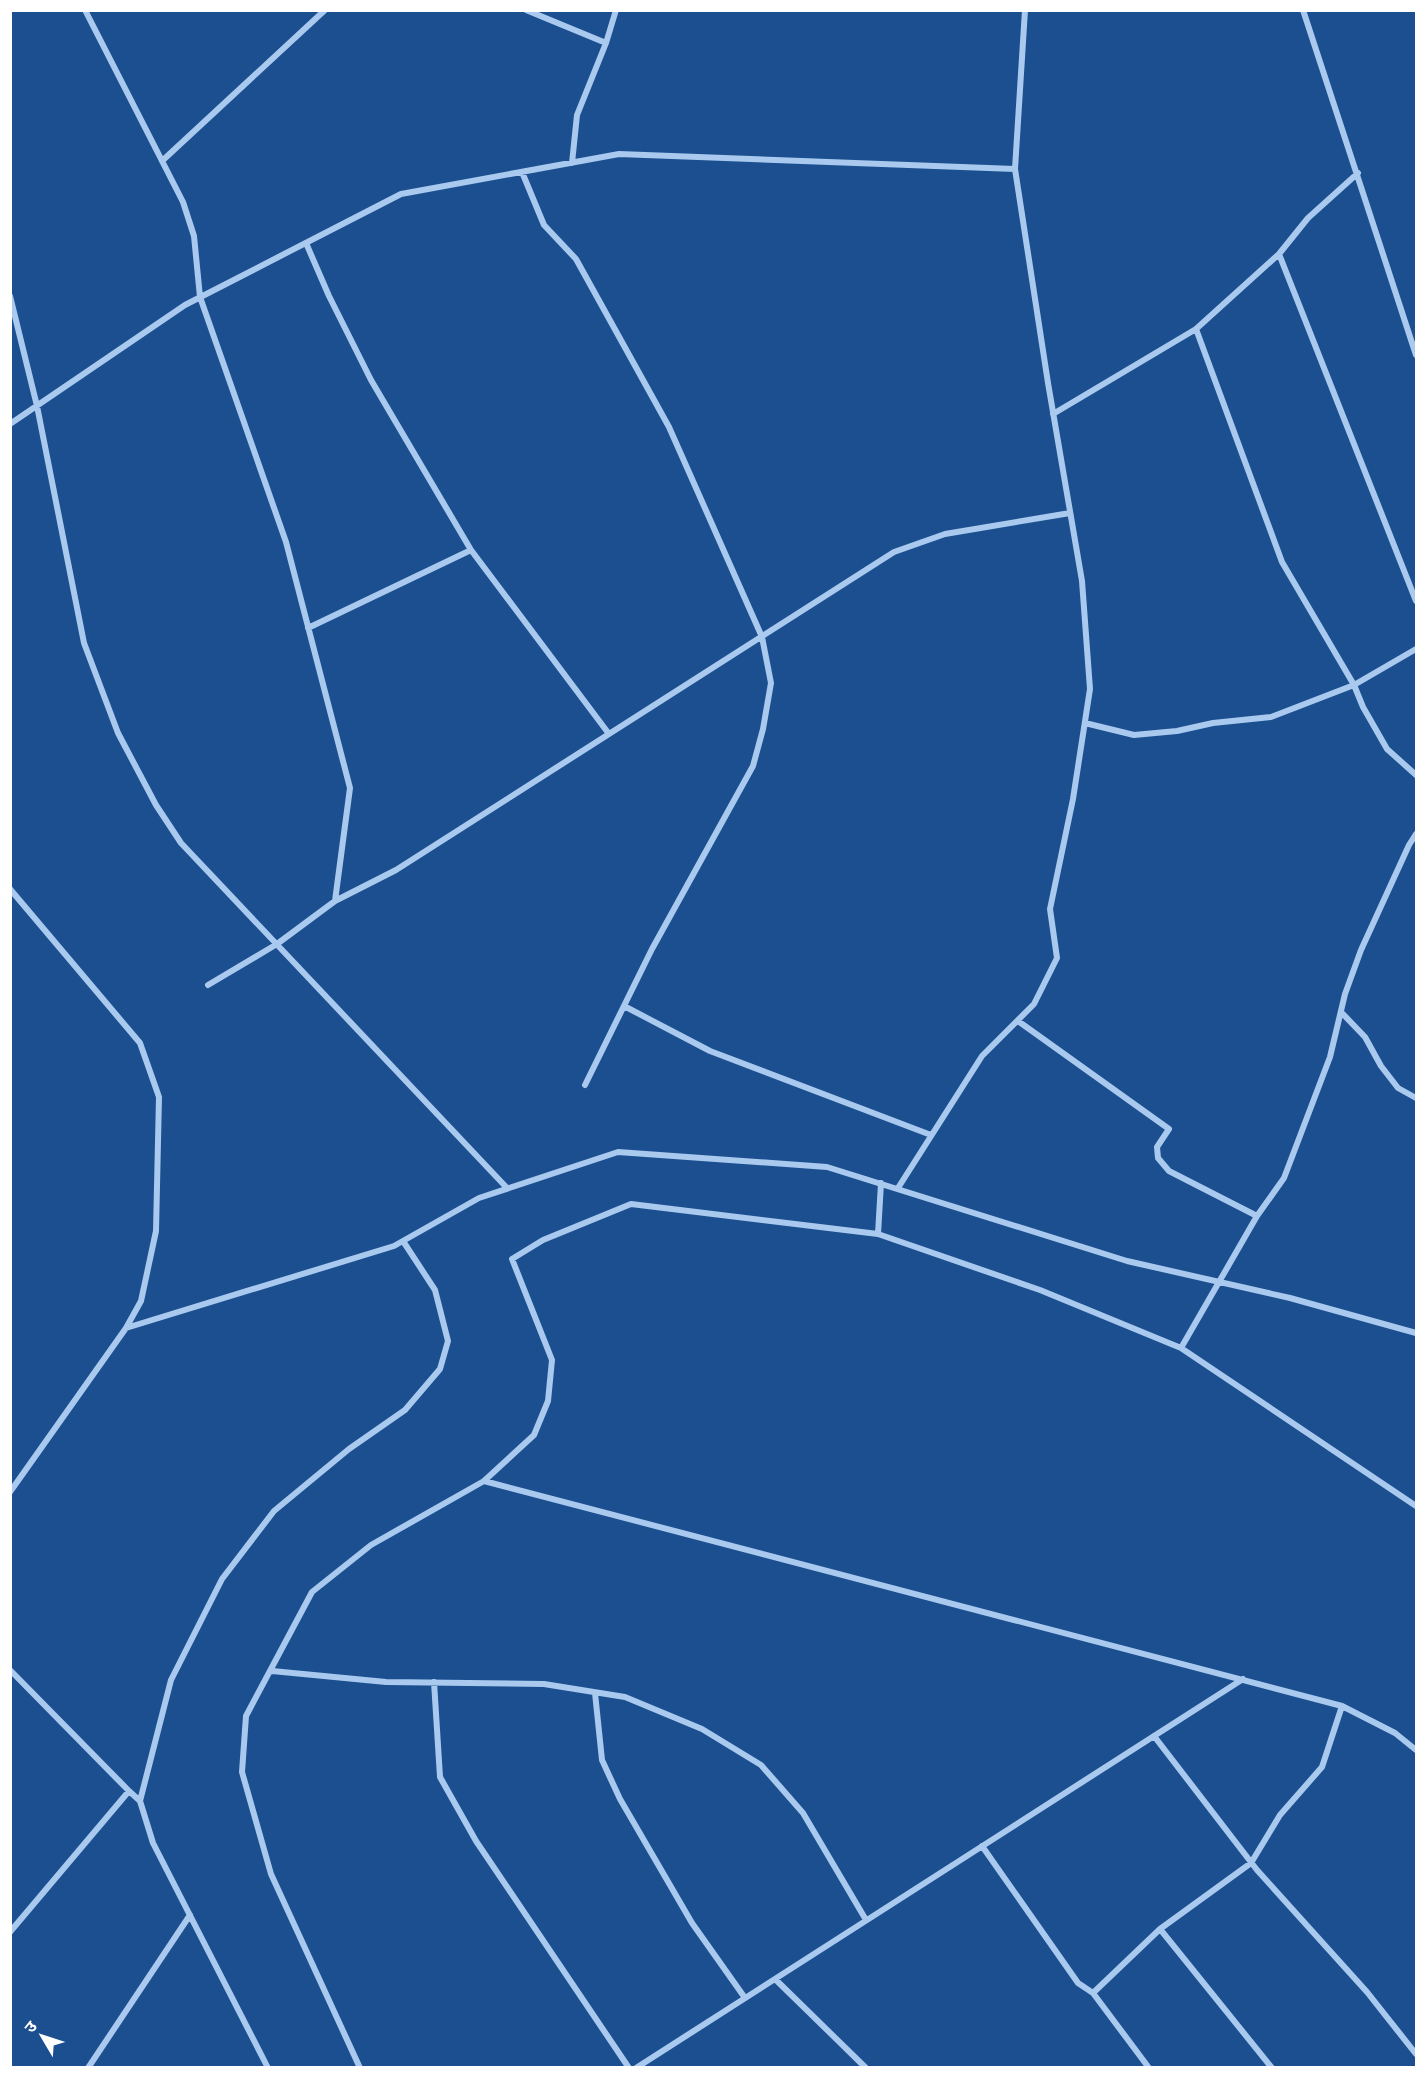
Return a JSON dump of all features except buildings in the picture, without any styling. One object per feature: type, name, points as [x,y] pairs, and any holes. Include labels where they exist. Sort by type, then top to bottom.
[{"type":"street","points":[[86,10],[183,202],[194,236],[200,297],[286,542],[350,788],[335,901]]},
{"type":"street","points":[[162,161],[325,10]]},
{"type":"street","points":[[526,10],[606,43]]},
{"type":"street","points":[[572,163],[578,115],[606,43],[616,10]]},
{"type":"street","points":[[898,1188],[982,1056],[1034,1004],[1056,958],[1050,909],[1073,799],[1090,689],[1082,581],[1053,414],[1015,169],[1025,10]]},
{"type":"street","points":[[1304,10],[1416,355]]},
{"type":"street","points":[[10,424],[185,305],[401,194],[619,154],[1015,169]]},
{"type":"street","points":[[522,171],[544,225],[576,259],[669,427],[762,637],[771,682],[753,766],[652,949],[585,1085]]},
{"type":"street","points":[[1053,414],[1196,328],[1280,254],[1308,218],[1358,173]]},
{"type":"street","points":[[306,243],[329,296],[371,380],[471,550],[609,734]]},
{"type":"street","points":[[1280,254],[1416,601]]},
{"type":"street","points":[[10,296],[37,406],[84,643],[118,733],[156,805],[181,843],[507,1188]]},
{"type":"street","points":[[1196,328],[1282,562],[1354,685],[1363,707],[1387,749],[1416,775]]},
{"type":"street","points":[[208,985],[278,945],[335,901],[396,870],[894,552],[945,534],[1070,513]]},
{"type":"street","points":[[308,628],[471,550]]},
{"type":"street","points":[[1085,723],[1134,735],[1271,717],[1354,685],[1416,649]]},
{"type":"street","points":[[1181,1348],[1257,1216],[1284,1178],[1330,1057],[1341,1012],[1361,950],[1409,844],[1416,834]]},
{"type":"street","points":[[10,889],[140,1043],[159,1097],[156,1232],[141,1301],[126,1328],[10,1492]]},
{"type":"street","points":[[624,1006],[710,1051],[931,1135]]},
{"type":"street","points":[[1341,1012],[1365,1037],[1381,1066],[1398,1088],[1416,1098]]},
{"type":"street","points":[[1018,1021],[1169,1129],[1157,1147],[1158,1158],[1168,1172],[1257,1216]]},
{"type":"street","points":[[126,1328],[394,1246],[479,1198],[618,1152],[827,1167],[1127,1261],[1290,1298],[1416,1333]]},
{"type":"street","points":[[878,1234],[881,1183]]},
{"type":"street","points":[[360,2067],[271,1874],[242,1772],[246,1716],[272,1671],[312,1592],[371,1545],[484,1481],[534,1435],[548,1401],[552,1360],[512,1258],[543,1240],[631,1204],[878,1234],[1040,1290],[1181,1348],[1416,1506]]},
{"type":"street","points":[[140,1801],[171,1680],[222,1579],[274,1511],[349,1449],[405,1410],[440,1369],[448,1341],[435,1290],[403,1241]]},
{"type":"street","points":[[484,1481],[1342,1706],[1395,1733],[1416,1750]]},
{"type":"street","points":[[10,1670],[140,1801],[153,1843],[266,2066]]},
{"type":"street","points":[[272,1671],[386,1682],[544,1684],[625,1697],[702,1729],[761,1765],[803,1814],[866,1920]]},
{"type":"street","points":[[636,2067],[1243,1679]]},
{"type":"street","points":[[434,1682],[440,1778],[476,1841],[629,2067]]},
{"type":"street","points":[[595,1693],[602,1760],[620,1799],[692,1923],[745,1998]]},
{"type":"street","points":[[1093,1993],[1160,1929],[1251,1863],[1280,1815],[1322,1767],[1342,1706]]},
{"type":"street","points":[[1154,1737],[1251,1863],[1367,1992],[1416,2054]]},
{"type":"street","points":[[10,1932],[129,1791]]},
{"type":"street","points":[[982,1846],[1078,1983],[1093,1993],[1149,2067]]},
{"type":"street","points":[[88,2067],[190,1915]]},
{"type":"street","points":[[1160,1929],[1272,2067]]},
{"type":"street","points":[[775,1979],[866,2067]]}]
